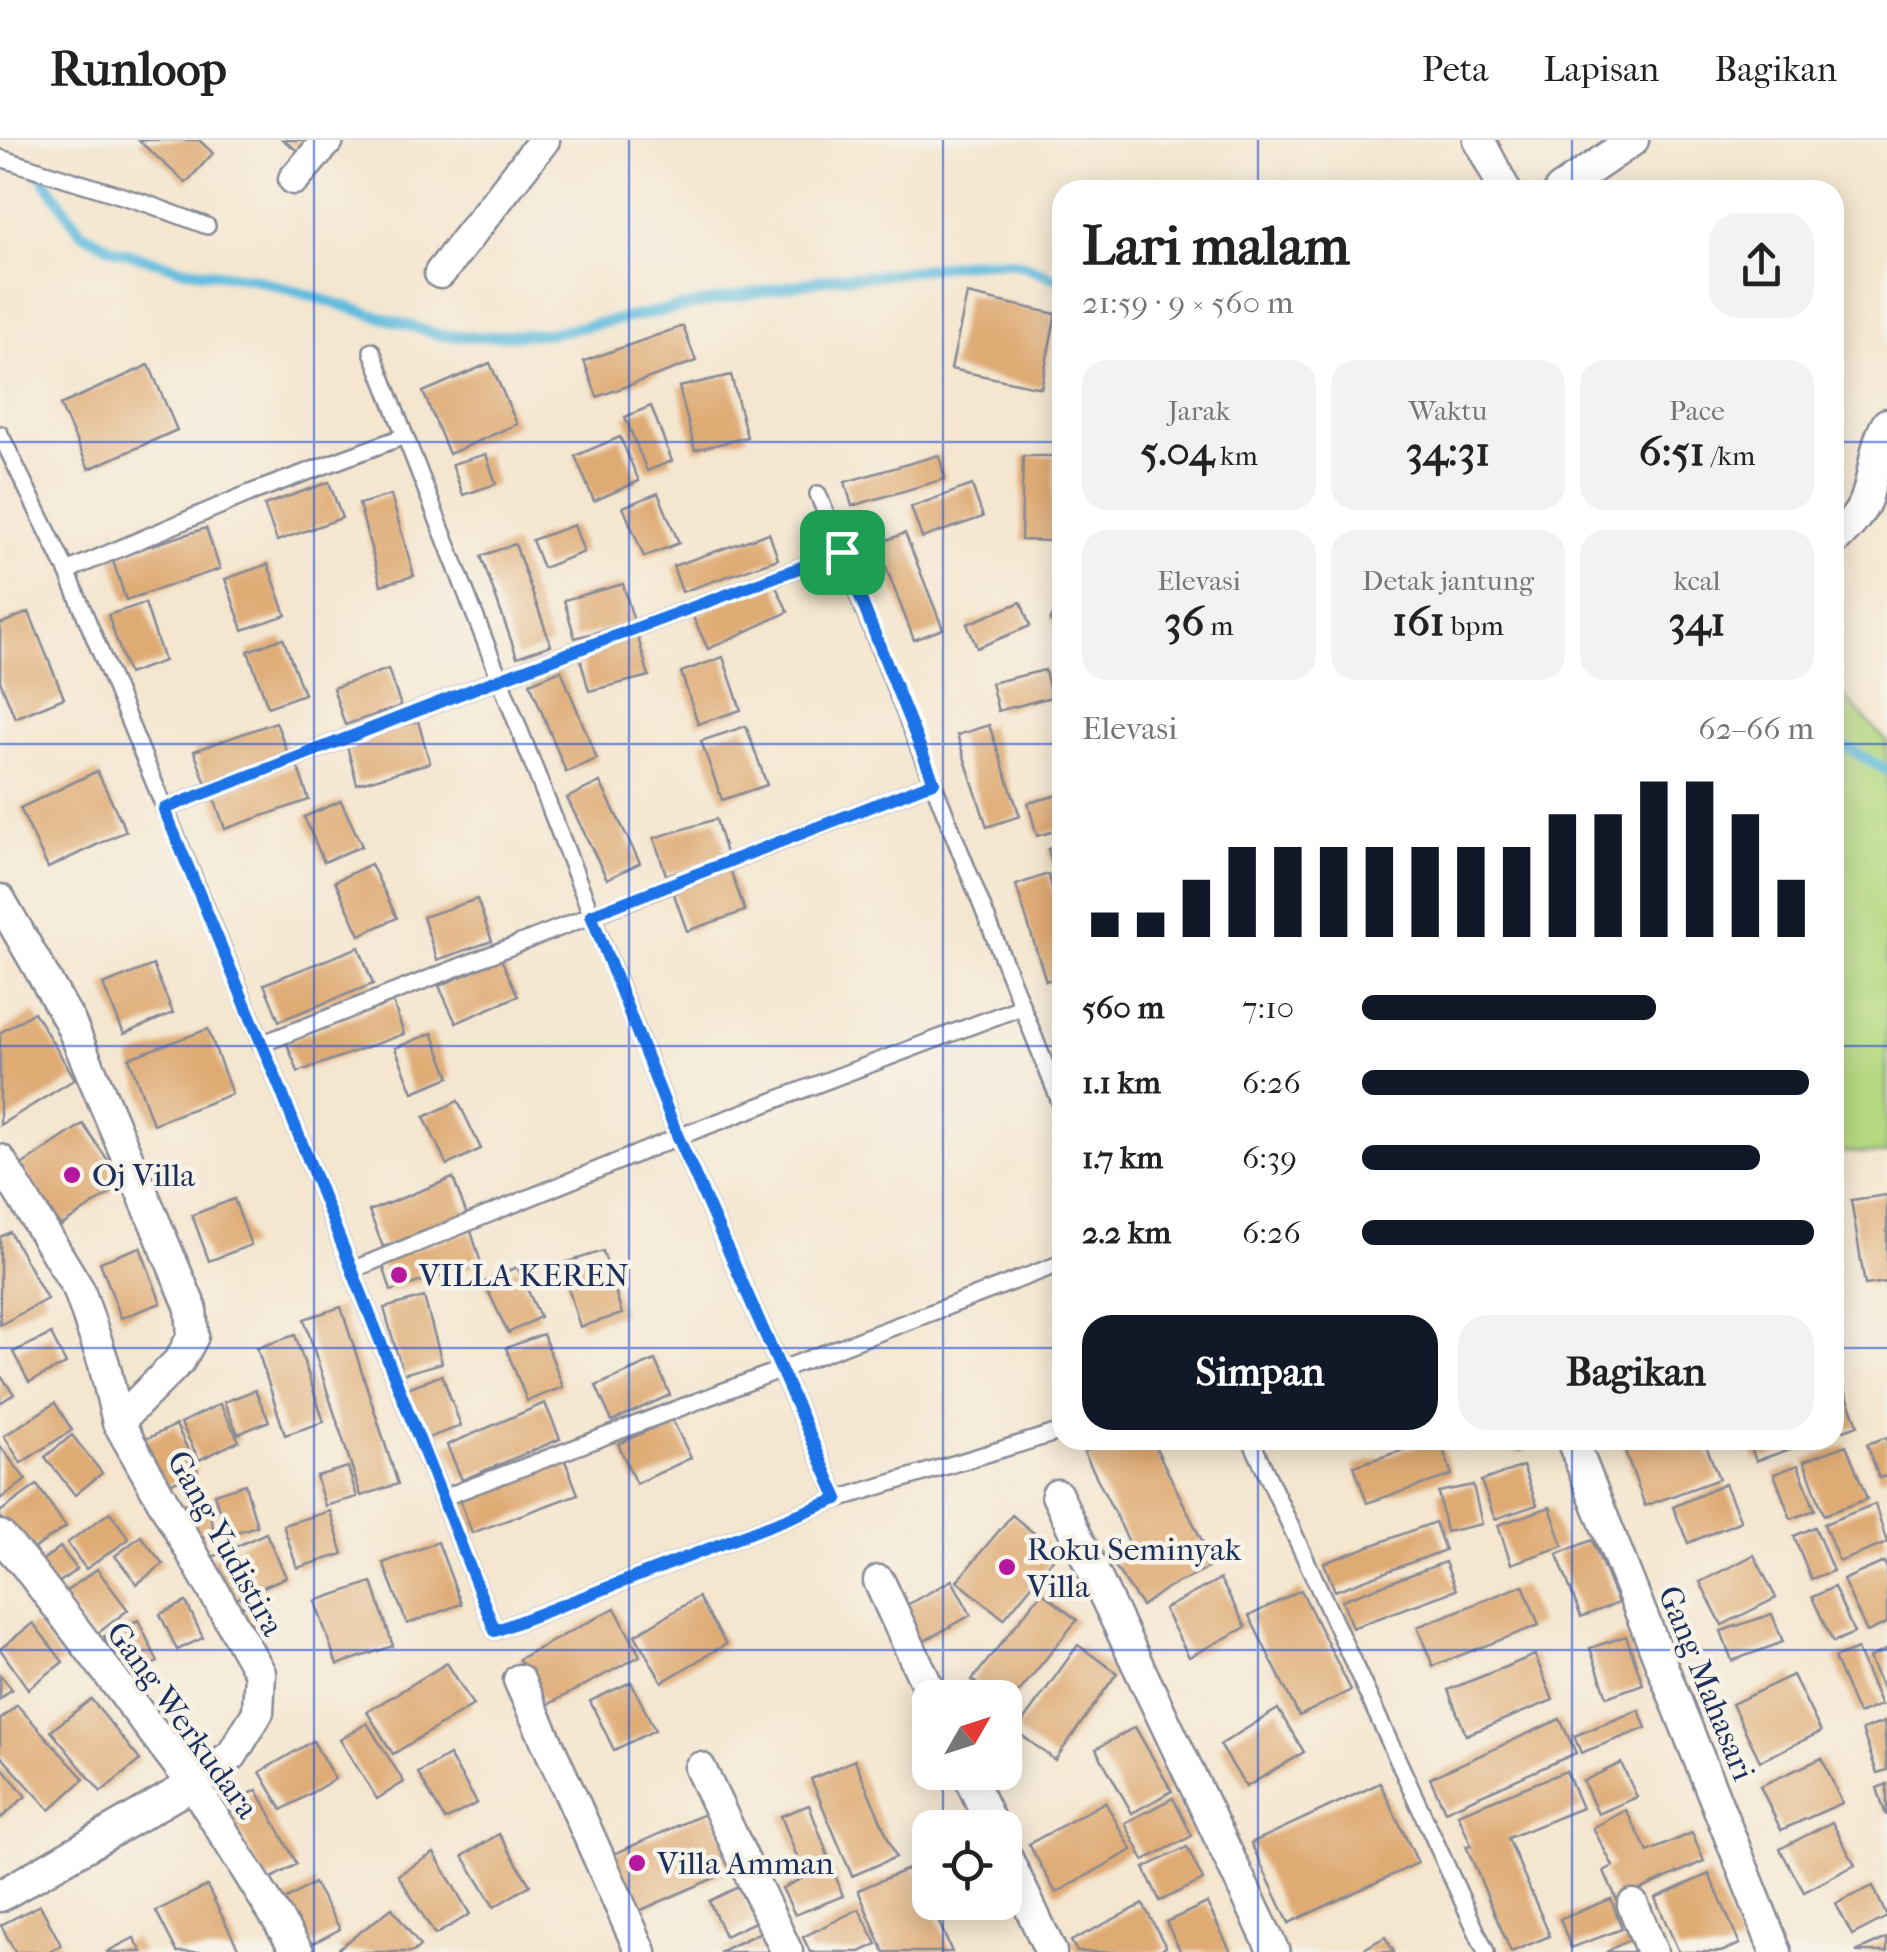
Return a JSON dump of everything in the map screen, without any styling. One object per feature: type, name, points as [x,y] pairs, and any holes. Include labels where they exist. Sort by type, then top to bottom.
[{"type":"street","points":[[294,179],[328,140]]},
{"type":"street","points":[[440,273],[544,140]]},
{"type":"street","points":[[1479,140],[1500,180]]},
{"type":"street","points":[[1575,180],[1633,140]]},
{"type":"street","points":[[1844,531],[1866,500],[1887,424]]},
{"type":"street","points":[[0,900],[70,1022],[191,1308],[193,1336],[180,1360],[118,1422]]},
{"type":"street","name":"Gang Yudistira","points":[[0,1160],[80,1290],[118,1422],[260,1674],[258,1712],[232,1755],[193,1784]]},
{"type":"street","name":"Gang Mahasari","points":[[1576,1450],[1776,1952]]},
{"type":"street","points":[[1058,1495],[1274,1952]]},
{"type":"street","name":"Gang Werkudara","points":[[0,1536],[193,1784],[298,1952]]},
{"type":"street","points":[[879,1582],[924,1680]]},
{"type":"street","points":[[518,1680],[641,1952]]},
{"type":"street","points":[[700,1768],[788,1952]]},
{"type":"street","points":[[0,1896],[193,1784]]},
{"type":"street","points":[[1022,1891],[1050,1952]]},
{"type":"street","points":[[1633,1905],[1652,1952]]},
{"type":"lane","points":[[0,158],[208,226]]},
{"type":"lane","points":[[372,352],[678,1137],[838,1499]]},
{"type":"lane","points":[[0,434],[66,571],[261,1044],[495,1631],[838,1499],[1052,1434]]},
{"type":"lane","points":[[66,571],[250,493],[405,436]]},
{"type":"lane","points":[[818,494],[1052,1083]]},
{"type":"lane","points":[[164,809],[842,552]]},
{"type":"lane","points":[[261,1044],[934,782]]},
{"type":"lane","points":[[352,1270],[678,1137],[1021,1007]]},
{"type":"lane","points":[[442,1498],[1052,1267]]},
{"type":"lane","points":[[1256,1450],[1486,1952]]},
{"type":"green space","points":[[1844,697],[1887,742],[1887,1154],[1844,1152]]},
{"type":"building","points":[[138,140],[199,140],[213,153],[186,183]]},
{"type":"building","points":[[283,140],[308,140],[299,152]]},
{"type":"building","points":[[967,294],[1052,313],[1041,388],[951,369]]},
{"type":"building","points":[[683,326],[696,361],[597,397],[584,361]]},
{"type":"building","points":[[490,363],[517,424],[449,454],[423,392]]},
{"type":"building","points":[[149,365],[177,430],[89,469],[60,405]]},
{"type":"building","points":[[731,375],[747,437],[695,450],[679,387]]},
{"type":"building","points":[[651,406],[672,461],[647,471],[625,417]]},
{"type":"building","points":[[620,437],[639,481],[594,501],[575,456]]},
{"type":"building","points":[[486,454],[496,484],[463,495],[452,464]]},
{"type":"building","points":[[939,455],[945,479],[852,506],[845,482]]},
{"type":"building","points":[[1023,456],[1052,456],[1052,541],[1021,540]]},
{"type":"building","points":[[329,482],[342,518],[277,541],[264,505]]},
{"type":"building","points":[[972,485],[983,517],[922,538],[911,507]]},
{"type":"building","points":[[658,493],[679,543],[644,557],[623,507]]},
{"type":"building","points":[[391,495],[414,576],[381,585],[359,504]]},
{"type":"building","points":[[574,525],[584,552],[543,568],[532,540]]},
{"type":"building","points":[[206,528],[220,569],[126,600],[112,558]]},
{"type":"building","points":[[769,533],[778,559],[682,592],[673,566]]},
{"type":"building","points":[[905,533],[943,629],[914,640],[877,544]]},
{"type":"building","points":[[515,544],[551,645],[517,657],[481,556]]},
{"type":"building","points":[[268,564],[286,615],[243,630],[225,579]]},
{"type":"building","points":[[773,580],[788,612],[708,649],[693,617]]},
{"type":"building","points":[[623,584],[634,622],[575,638],[564,600]]},
{"type":"building","points":[[1021,602],[1030,626],[977,648],[967,624]]},
{"type":"building","points":[[145,603],[164,661],[128,674],[108,615]]},
{"type":"building","points":[[29,612],[64,698],[15,718],[0,681],[0,624]]},
{"type":"building","points":[[637,634],[649,676],[589,691],[578,650]]},
{"type":"building","points":[[283,638],[304,694],[268,707],[248,651]]},
{"type":"building","points":[[723,657],[741,710],[698,724],[681,672]]},
{"type":"building","points":[[388,669],[401,706],[345,725],[333,688]]},
{"type":"building","points":[[561,670],[597,759],[566,772],[530,683]]},
{"type":"building","points":[[1045,670],[1051,697],[998,711],[991,683]]},
{"type":"building","points":[[418,721],[430,763],[357,784],[346,742]]},
{"type":"building","points":[[276,722],[288,754],[206,784],[194,751]]},
{"type":"building","points":[[989,725],[1020,816],[987,827],[957,735]]},
{"type":"building","points":[[746,726],[767,785],[722,800],[701,741]]},
{"type":"building","points":[[297,765],[309,800],[225,829],[213,795]]},
{"type":"building","points":[[97,771],[126,831],[48,868],[20,808]]},
{"type":"building","points":[[600,782],[640,863],[607,879],[567,798]]},
{"type":"building","points":[[1052,797],[1052,832],[1037,836],[1028,803]]},
{"type":"building","points":[[341,801],[362,846],[324,862],[304,817]]},
{"type":"building","points":[[716,819],[727,857],[666,875],[654,838]]},
{"type":"building","points":[[371,864],[397,918],[360,935],[335,881]]},
{"type":"building","points":[[730,869],[745,911],[687,931],[672,889]]},
{"type":"building","points":[[1048,874],[1052,887],[1052,979],[1046,981],[1016,885]]},
{"type":"building","points":[[477,899],[492,941],[437,960],[423,917]]},
{"type":"building","points":[[359,947],[373,984],[279,1021],[264,984]]},
{"type":"building","points":[[501,959],[518,996],[456,1023],[439,986]]},
{"type":"building","points":[[153,965],[173,1013],[124,1034],[103,985]]},
{"type":"building","points":[[393,1002],[404,1034],[298,1072],[286,1041]]},
{"type":"building","points":[[34,1012],[75,1079],[0,1125],[0,1033]]},
{"type":"building","points":[[208,1029],[232,1094],[153,1124],[129,1058]]},
{"type":"building","points":[[432,1033],[450,1077],[413,1092],[395,1048]]},
{"type":"building","points":[[458,1101],[481,1149],[447,1165],[424,1117]]},
{"type":"building","name":"Oj Villa","points":[[83,1124],[124,1184],[61,1226],[20,1166]]},
{"type":"building","points":[[453,1178],[467,1215],[383,1247],[369,1211]]},
{"type":"building","points":[[1887,1195],[1887,1282],[1865,1285],[1851,1200]]},
{"type":"building","points":[[234,1199],[251,1245],[209,1261],[192,1215]]},
{"type":"building","points":[[471,1231],[481,1263],[391,1291],[381,1259]]},
{"type":"building","points":[[10,1232],[47,1299],[0,1325],[0,1237]]},
{"type":"building","points":[[140,1247],[161,1303],[121,1318],[100,1262]]},
{"type":"building","points":[[603,1251],[622,1314],[580,1327],[561,1264]]},
{"type":"building","points":[[517,1267],[540,1317],[508,1333],[484,1282]]},
{"type":"building","points":[[424,1297],[442,1363],[403,1374],[384,1308]]},
{"type":"building","points":[[341,1307],[398,1484],[361,1496],[304,1319]]},
{"type":"building","points":[[51,1334],[66,1364],[29,1382],[13,1352]]},
{"type":"building","points":[[543,1334],[563,1387],[527,1401],[506,1348]]},
{"type":"building","points":[[295,1335],[324,1422],[285,1435],[257,1348]]},
{"type":"building","points":[[655,1360],[670,1395],[612,1421],[596,1386]]},
{"type":"building","points":[[0,1375],[14,1394],[0,1403]]},
{"type":"building","points":[[442,1375],[461,1426],[425,1439],[407,1388]]},
{"type":"building","points":[[1844,1387],[1858,1425],[1844,1430]]},
{"type":"building","points":[[255,1390],[269,1421],[238,1434],[224,1402]]},
{"type":"building","points":[[55,1403],[72,1430],[21,1463],[4,1436]]},
{"type":"building","points":[[545,1403],[560,1439],[462,1480],[447,1445]]},
{"type":"building","points":[[220,1404],[239,1441],[199,1460],[181,1423]]},
{"type":"building","points":[[672,1419],[691,1458],[636,1484],[618,1444]]},
{"type":"building","points":[[176,1425],[198,1471],[159,1489],[137,1443]]},
{"type":"building","points":[[72,1435],[102,1473],[75,1495],[45,1457]]},
{"type":"building","points":[[1887,1437],[1887,1476],[1879,1478],[1867,1444]]},
{"type":"building","points":[[0,1446],[26,1480],[0,1499]]},
{"type":"building","points":[[1844,1446],[1867,1499],[1824,1515],[1804,1461],[1844,1450]]},
{"type":"building","points":[[1157,1450],[1214,1565],[1167,1588],[1142,1606],[1113,1564],[1133,1550],[1084,1452]]},
{"type":"building","points":[[1403,1450],[1443,1450],[1452,1475],[1367,1503],[1354,1466]]},
{"type":"building","points":[[1625,1450],[1708,1450],[1719,1479],[1645,1506]]},
{"type":"building","points":[[1752,1450],[1787,1450],[1756,1461]]},
{"type":"building","points":[[562,1453],[578,1494],[472,1533],[457,1492]]},
{"type":"building","points":[[1798,1465],[1815,1510],[1791,1519],[1774,1474]]},
{"type":"building","points":[[1523,1466],[1537,1505],[1495,1519],[1481,1481]]},
{"type":"building","points":[[348,1467],[357,1497],[325,1506],[316,1476]]},
{"type":"building","points":[[245,1484],[257,1526],[227,1535],[214,1494]]},
{"type":"building","points":[[1725,1484],[1741,1521],[1688,1543],[1673,1507]]},
{"type":"building","points":[[37,1485],[66,1527],[26,1554],[0,1512]]},
{"type":"building","points":[[1473,1485],[1482,1524],[1446,1532],[1438,1492]]},
{"type":"building","points":[[205,1499],[215,1534],[188,1540],[179,1506]]},
{"type":"building","points":[[1875,1504],[1887,1543],[1839,1562],[1824,1524]]},
{"type":"building","points":[[1550,1507],[1563,1546],[1511,1564],[1498,1525]]},
{"type":"building","points":[[330,1511],[343,1554],[297,1568],[283,1525]]},
{"type":"building","points":[[110,1512],[129,1539],[86,1569],[67,1543]]},
{"type":"building","name":"Roku Seminyak Villa","points":[[1012,1515],[1058,1553],[1004,1619],[957,1581]]},
{"type":"building","points":[[1435,1522],[1445,1550],[1335,1591],[1324,1563]]},
{"type":"building","points":[[1815,1527],[1833,1571],[1811,1579],[1794,1536]]},
{"type":"building","points":[[266,1533],[286,1577],[229,1602],[210,1558]]},
{"type":"building","points":[[141,1536],[163,1564],[137,1584],[115,1556]]},
{"type":"building","points":[[1592,1540],[1618,1603],[1581,1617],[1557,1554]]},
{"type":"building","points":[[438,1542],[461,1604],[407,1624],[383,1563]]},
{"type":"building","points":[[60,1547],[77,1569],[53,1587],[37,1565]]},
{"type":"building","points":[[1754,1555],[1776,1598],[1722,1625],[1700,1582]]},
{"type":"building","points":[[1445,1562],[1456,1590],[1352,1628],[1342,1600]]},
{"type":"building","points":[[1884,1562],[1887,1623],[1867,1632],[1843,1580]]},
{"type":"building","points":[[97,1569],[128,1610],[93,1637],[61,1595]]},
{"type":"building","points":[[1220,1579],[1246,1627],[1189,1657],[1164,1609]]},
{"type":"building","points":[[952,1580],[971,1615],[913,1647],[894,1612]]},
{"type":"building","points":[[372,1582],[393,1646],[337,1665],[315,1601]]},
{"type":"building","points":[[1523,1585],[1539,1625],[1433,1666],[1417,1627]]},
{"type":"building","points":[[1834,1587],[1854,1633],[1833,1642],[1812,1597]]},
{"type":"building","points":[[1301,1590],[1351,1690],[1299,1716],[1249,1616]]},
{"type":"building","points":[[1042,1592],[1077,1620],[1022,1688],[1022,1680],[972,1680]]},
{"type":"building","points":[[698,1597],[726,1644],[662,1682],[635,1635]]},
{"type":"building","points":[[265,1599],[274,1628],[246,1637],[236,1608]]},
{"type":"building","points":[[186,1602],[203,1638],[177,1650],[160,1614]]},
{"type":"building","points":[[615,1608],[640,1656],[545,1706],[519,1659]]},
{"type":"building","points":[[1772,1614],[1783,1642],[1732,1661],[1721,1631]]},
{"type":"building","points":[[138,1620],[158,1662],[124,1678],[104,1636]]},
{"type":"building","points":[[33,1623],[63,1662],[28,1689],[0,1649]]},
{"type":"building","points":[[1626,1636],[1643,1684],[1607,1697],[1590,1648]]},
{"type":"building","points":[[1078,1645],[1117,1673],[1055,1760],[1022,1735],[1022,1723]]},
{"type":"building","points":[[1857,1649],[1881,1705],[1858,1714],[1834,1658]]},
{"type":"building","points":[[1887,1649],[1887,1697],[1869,1658]]},
{"type":"building","points":[[1535,1655],[1553,1700],[1466,1735],[1448,1690]]},
{"type":"building","points":[[447,1663],[473,1705],[393,1754],[367,1712]]},
{"type":"building","points":[[0,1675],[12,1689],[0,1699]]},
{"type":"building","points":[[1793,1675],[1821,1732],[1760,1761],[1732,1704]]},
{"type":"building","points":[[631,1682],[655,1730],[614,1750],[590,1701]]},
{"type":"building","points":[[91,1699],[140,1760],[101,1792],[51,1731]]},
{"type":"building","points":[[17,1705],[84,1779],[50,1810],[0,1755],[0,1720]]},
{"type":"building","points":[[1278,1709],[1304,1752],[1246,1787],[1220,1745]]},
{"type":"building","points":[[1639,1710],[1646,1728],[1581,1753],[1574,1736]]},
{"type":"building","points":[[1560,1719],[1576,1753],[1445,1811],[1430,1778]]},
{"type":"building","points":[[1884,1722],[1887,1770],[1877,1773],[1862,1730]]},
{"type":"building","points":[[367,1723],[404,1782],[377,1799],[340,1740]]},
{"type":"building","points":[[1135,1727],[1172,1791],[1132,1813],[1096,1749]]},
{"type":"building","points":[[313,1741],[335,1779],[282,1810],[260,1772]]},
{"type":"building","points":[[449,1755],[477,1803],[445,1820],[418,1773]]},
{"type":"building","points":[[1822,1758],[1842,1803],[1781,1830],[1760,1786]]},
{"type":"building","points":[[855,1760],[896,1857],[852,1876],[811,1779]]},
{"type":"building","points":[[1621,1763],[1637,1797],[1598,1814],[1583,1781]]},
{"type":"building","points":[[0,1765],[26,1796],[0,1819]]},
{"type":"building","points":[[1566,1771],[1582,1808],[1508,1838],[1550,1936],[1511,1952],[1466,1846],[1471,1845],[1458,1814]]},
{"type":"building","points":[[1380,1783],[1418,1863],[1289,1923],[1251,1843]]},
{"type":"building","points":[[1887,1784],[1887,1815],[1886,1815],[1877,1788]]},
{"type":"building","points":[[257,1790],[297,1864],[266,1881],[226,1806]]},
{"type":"building","points":[[1173,1798],[1192,1836],[1144,1860],[1125,1823]]},
{"type":"building","points":[[1105,1802],[1132,1850],[1056,1893],[1029,1844]]},
{"type":"building","points":[[809,1805],[843,1896],[795,1915],[782,1888],[805,1877],[781,1816]]},
{"type":"building","points":[[1626,1810],[1648,1852],[1692,1833],[1704,1861],[1617,1900],[1604,1871],[1613,1866],[1593,1828]]},
{"type":"building","points":[[711,1811],[737,1868],[639,1911],[614,1854]]},
{"type":"building","points":[[1832,1822],[1855,1865],[1804,1892],[1780,1849]]},
{"type":"building","points":[[499,1834],[530,1885],[494,1907],[463,1856]]},
{"type":"building","points":[[1187,1847],[1203,1880],[1160,1901],[1144,1868]]},
{"type":"building","points":[[434,1853],[470,1914],[435,1935],[398,1875]]},
{"type":"building","points":[[912,1867],[912,1920],[938,1920],[952,1952],[884,1952],[858,1890]]},
{"type":"building","points":[[1709,1874],[1740,1944],[1721,1952],[1679,1952],[1655,1898]]},
{"type":"building","points":[[314,1883],[340,1929],[310,1945],[285,1900]]},
{"type":"building","points":[[207,1886],[240,1952],[177,1952],[156,1911]]},
{"type":"building","points":[[1873,1886],[1887,1917],[1852,1935],[1836,1904]]},
{"type":"building","points":[[738,1887],[755,1922],[725,1936],[709,1901]]},
{"type":"building","points":[[1611,1899],[1622,1929],[1571,1948],[1560,1919]]},
{"type":"building","points":[[1207,1903],[1231,1952],[1181,1952],[1166,1922]]},
{"type":"building","points":[[1143,1904],[1166,1947],[1156,1952],[1077,1952],[1071,1941]]},
{"type":"building","points":[[40,1905],[61,1945],[49,1952],[15,1952],[1,1925]]},
{"type":"building","points":[[392,1908],[420,1946],[413,1952],[341,1952],[339,1948]]},
{"type":"building","points":[[859,1909],[877,1944],[860,1952],[810,1952],[803,1937]]},
{"type":"building","points":[[767,1929],[778,1952],[719,1952]]},
{"type":"building","points":[[1385,1937],[1394,1952],[1359,1952]]},
{"type":"building","points":[[134,1938],[142,1952],[106,1952]]},
{"type":"building","points":[[1633,1938],[1640,1952],[1606,1952]]},
{"type":"building","points":[[1887,1938],[1887,1952],[1856,1952]]},
{"type":"waterway","points":[[34,171],[41,175],[81,232],[115,250],[183,269],[252,278],[440,335],[550,333],[837,277],[967,263],[1010,262],[1052,277]]},
{"type":"waterway","points":[[1844,746],[1887,770]]},
{"type":"place","name":"Oj Villa","points":[[72,1175]]},
{"type":"place","name":"VILLA KEREN","points":[[399,1275]]},
{"type":"place","name":"Roku Seminyak Villa","points":[[1007,1567]]},
{"type":"place","name":"Villa Amman","points":[[637,1863]]},
{"type":"route","points":[[842,552],[934,782],[591,915],[678,1137],[838,1499],[495,1631],[280,1088],[164,809],[842,552]]}]
